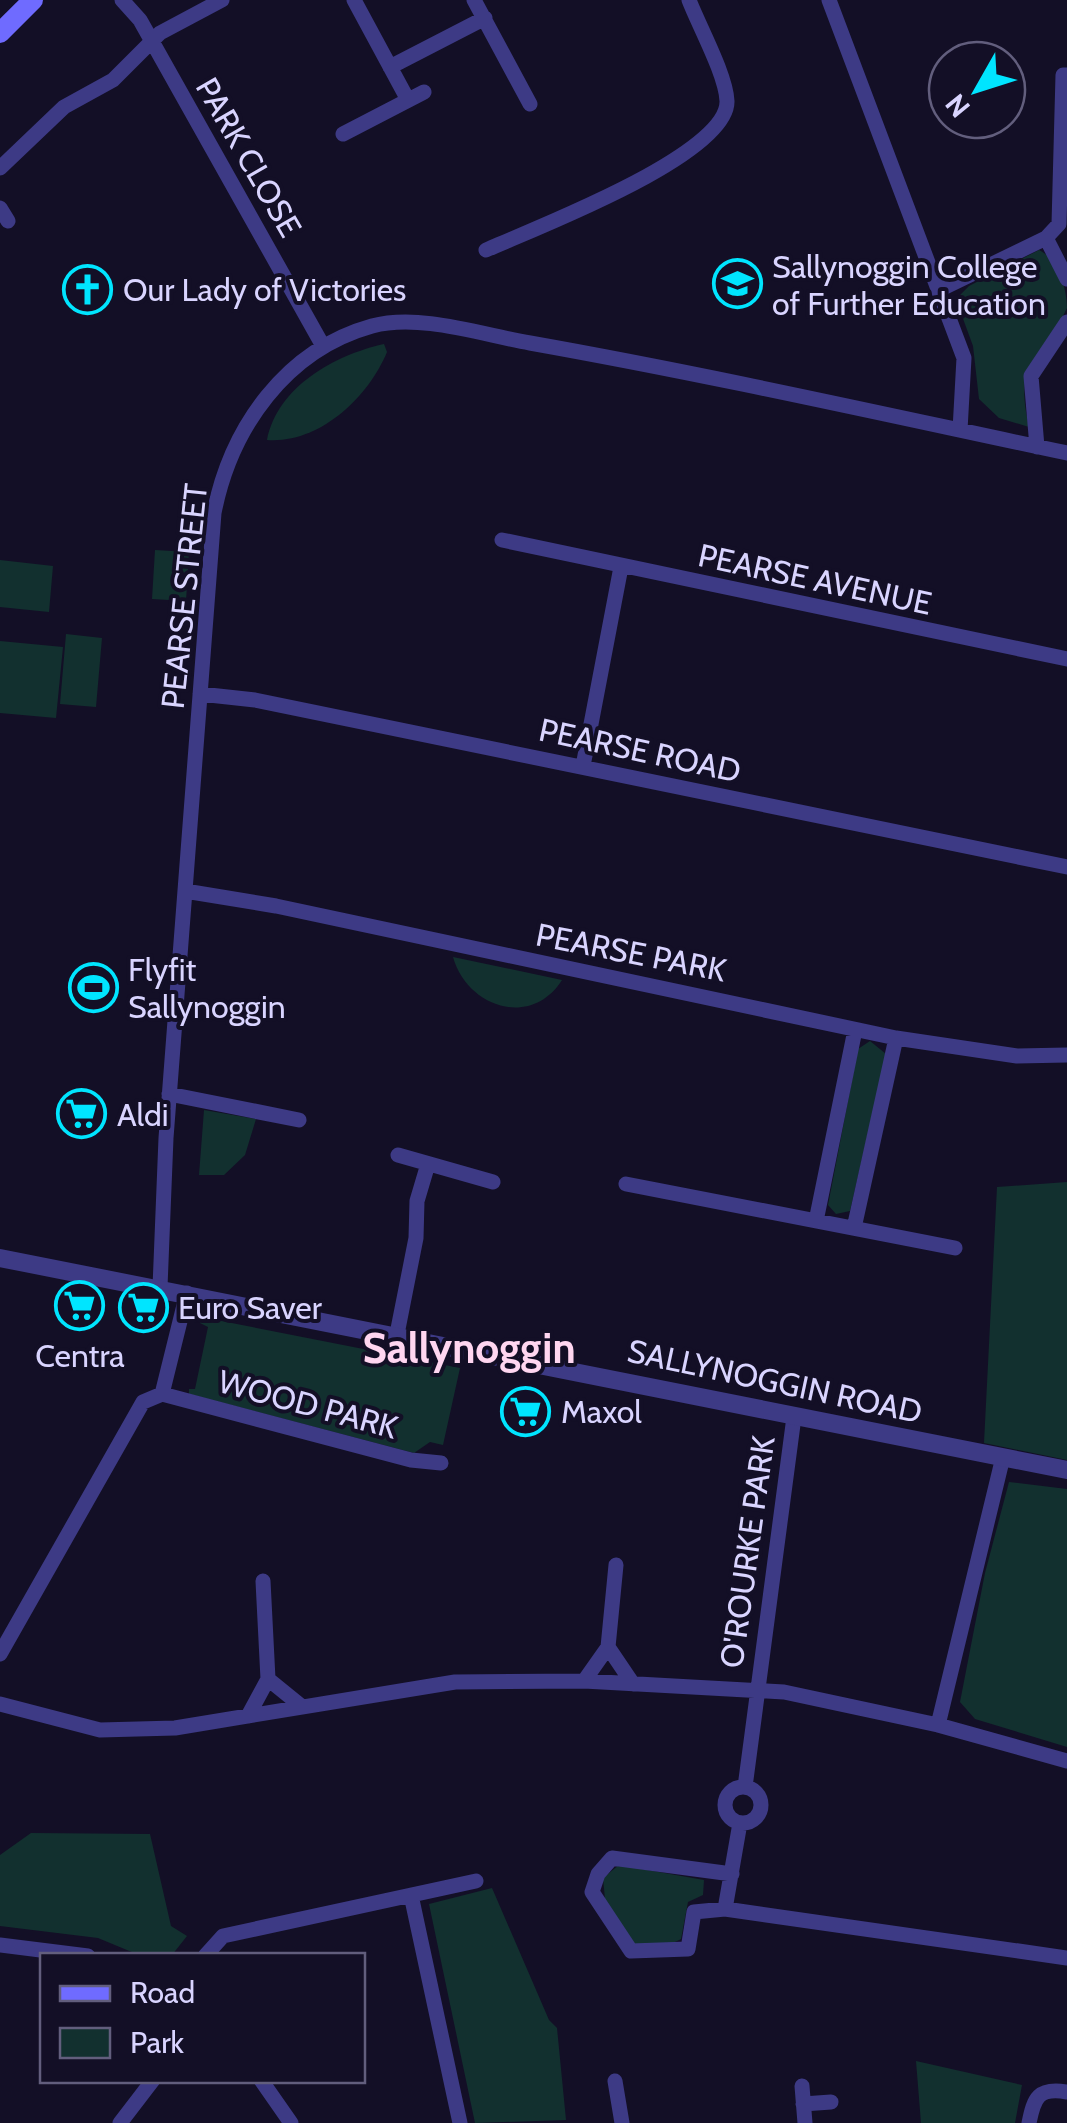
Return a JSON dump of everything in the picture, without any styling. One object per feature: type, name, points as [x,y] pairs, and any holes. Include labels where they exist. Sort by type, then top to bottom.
[{"type":"main road","points":[[0,33],[33,0]]},
{"type":"street","name":"PARK CLOSE","points":[[122,0],[140,20],[323,346]]},
{"type":"street","points":[[0,168],[64,107],[112,80],[151,42],[222,0]]},
{"type":"street","points":[[354,0],[408,100]]},
{"type":"street","points":[[474,0],[530,104]]},
{"type":"street","points":[[486,250],[590,204],[691,152],[710,136],[724,118],[727,99],[689,0]]},
{"type":"street","points":[[829,0],[964,358],[960,430]]},
{"type":"street","points":[[390,66],[485,18]]},
{"type":"street","points":[[941,289],[1046,238],[1059,224],[1063,75],[1067,75]]},
{"type":"street","points":[[343,134],[424,92]]},
{"type":"street","points":[[1046,238],[1067,279]]},
{"type":"street","points":[[1037,447],[1030,376],[1067,322]]},
{"type":"street","name":"PEARSE STREET","points":[[160,1287],[169,1094],[219,488],[266,394],[323,346],[376,325],[417,324],[580,352],[1067,453]]},
{"type":"street","name":"PEARSE AVENUE","points":[[502,540],[552,554],[1067,660]]},
{"type":"street","points":[[583,766],[621,568]]},
{"type":"street","name":"PEARSE ROAD","points":[[200,694],[255,700],[1067,866]]},
{"type":"street","name":"PEARSE PARK","points":[[185,891],[276,906],[718,997],[896,1038],[1017,1056],[1067,1055]]},
{"type":"street","points":[[816,1221],[855,1030]]},
{"type":"street","points":[[854,1228],[896,1038]]},
{"type":"street","points":[[169,1094],[299,1120]]},
{"type":"street","points":[[398,1155],[493,1182]]},
{"type":"street","points":[[397,1334],[416,1238],[417,1201],[428,1164]]},
{"type":"street","points":[[626,1184],[955,1248]]},
{"type":"street","name":"SALLYNOGGIN ROAD","points":[[0,1258],[1067,1470]]},
{"type":"street","points":[[0,1654],[144,1402],[162,1394],[188,1293]]},
{"type":"street","name":"WOOD PARK","points":[[162,1394],[411,1460],[441,1463]]},
{"type":"street","name":"O'ROURKE PARK","points":[[0,1704],[100,1730],[175,1728],[454,1682],[584,1680],[755,1692],[794,1417]]},
{"type":"street","points":[[938,1725],[1003,1457]]},
{"type":"street","points":[[584,1680],[608,1647],[616,1565]]},
{"type":"street","points":[[248,1716],[268,1679],[263,1581]]},
{"type":"street","points":[[608,1647],[633,1684]]},
{"type":"street","points":[[268,1679],[300,1705]]},
{"type":"street","points":[[745,1787],[755,1692],[784,1692],[938,1725],[1067,1762]]},
{"type":"street","points":[[745,1787],[758,1794],[761,1808],[756,1818],[740,1823],[726,1814],[725,1802],[732,1790],[745,1787]]},
{"type":"street","points":[[725,1909],[740,1823]]},
{"type":"street","points":[[732,1874],[612,1858],[598,1874],[592,1892],[631,1951],[688,1949],[694,1912],[725,1909],[1067,1958]]},
{"type":"street","points":[[208,1953],[222,1936],[476,1882]]},
{"type":"street","points":[[411,1895],[460,2123]]},
{"type":"street","points":[[0,1945],[64,1953]]},
{"type":"street","points":[[615,2081],[622,2123]]},
{"type":"street","points":[[120,2123],[152,2083]]},
{"type":"street","points":[[263,2083],[291,2123]]},
{"type":"street","points":[[802,2086],[805,2123]]},
{"type":"street","points":[[1029,2123],[1034,2098],[1042,2091],[1067,2092]]},
{"type":"street","points":[[804,2104],[831,2102]]},
{"type":"green space","points":[[1039,250],[1060,275],[1067,308],[1027,373],[1025,404],[1029,427],[999,418],[979,399],[973,346],[958,305],[959,296],[969,286]]},
{"type":"green space","points":[[384,344],[387,352],[379,369],[339,415],[305,434],[267,440],[283,404],[311,376],[347,356]]},
{"type":"green space","points":[[155,550],[189,552],[186,601],[152,599]]},
{"type":"green space","points":[[0,560],[53,566],[49,612],[0,607]]},
{"type":"green space","points":[[66,634],[102,638],[96,707],[60,704]]},
{"type":"green space","points":[[0,641],[63,647],[56,718],[0,713]]},
{"type":"green space","points":[[453,957],[562,980],[534,1004],[501,1006],[472,989]]},
{"type":"green space","points":[[870,1041],[886,1054],[850,1211],[836,1214],[828,1205],[858,1049]]},
{"type":"green space","points":[[204,1110],[256,1119],[245,1155],[224,1175],[199,1175]]},
{"type":"green space","points":[[1067,1182],[1067,1460],[984,1443],[997,1187]]},
{"type":"green space","points":[[201,1317],[460,1368],[443,1445],[430,1442],[414,1453],[189,1394],[189,1389],[195,1389],[208,1327],[200,1323]]},
{"type":"green space","points":[[1009,1482],[1067,1489],[1067,1747],[975,1719],[960,1702],[985,1573]]},
{"type":"green space","points":[[31,1833],[150,1834],[171,1926],[187,1936],[174,1953],[134,1953],[98,1938],[0,1926],[0,1855]]},
{"type":"green space","points":[[619,1865],[704,1880],[703,1895],[688,1902],[681,1939],[657,1946],[632,1943],[605,1899],[603,1878]]},
{"type":"green space","points":[[492,1888],[549,2020],[557,2028],[566,2120],[475,2123],[429,1904]]},
{"type":"green space","points":[[916,2061],[1022,2085],[1015,2123],[921,2123]]},
{"type":"place","name":"Sallynoggin College of Further Education","points":[[737,284]]},
{"type":"place","name":"Our Lady of Victories","points":[[88,289]]},
{"type":"place","name":"Flyfit Sallynoggin","points":[[93,987]]},
{"type":"place","name":"Aldi","points":[[82,1114]]},
{"type":"place","name":"Centra","points":[[80,1305]]},
{"type":"place","name":"Euro Saver","points":[[143,1307]]},
{"type":"place","name":"Maxol","points":[[526,1411]]},
{"type":"district","name":"Sallynoggin","points":[[469,1348]]}]
